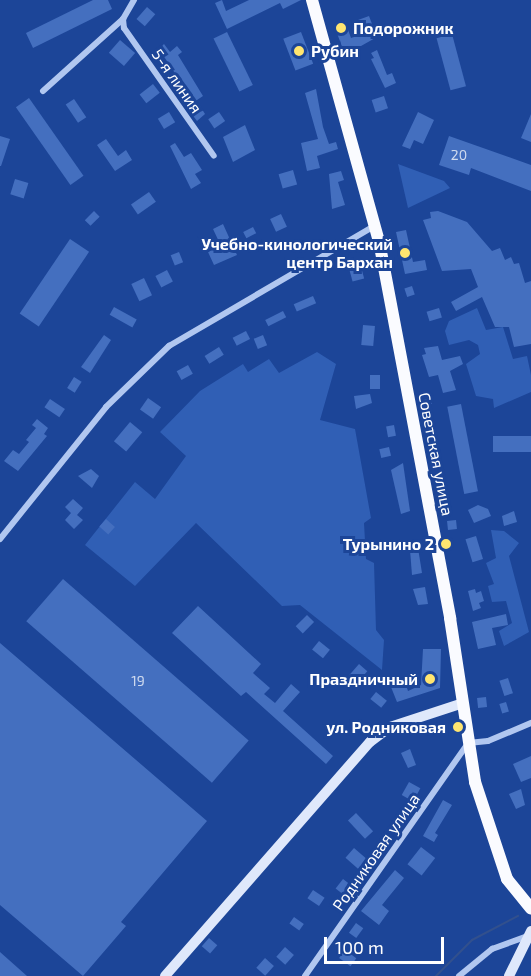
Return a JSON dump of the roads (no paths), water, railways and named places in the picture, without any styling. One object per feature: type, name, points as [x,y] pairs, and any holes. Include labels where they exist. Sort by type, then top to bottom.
[{"type":"main road","name":"Советская улица","points":[[312,0],[374,226],[450,618],[475,783],[499,860],[517,895],[531,909]]},
{"type":"street","points":[[42,91],[123,19],[134,0]]},
{"type":"street","name":"5-я линия","points":[[123,19],[124,28],[214,156]]},
{"type":"street","points":[[0,539],[106,406],[169,346],[374,226]]},
{"type":"street","points":[[165,976],[370,742],[390,727],[463,703]]},
{"type":"street","points":[[468,743],[489,741],[531,723]]},
{"type":"street","name":"Родниковая улица","points":[[304,976],[468,743]]},
{"type":"street","points":[[459,976],[492,949],[529,934]]},
{"type":"street","points":[[509,976],[529,934]]},
{"type":"waterway","points":[[436,976],[472,940],[518,916]]},
{"type":"place","name":"Подорожник","points":[[341,28]]},
{"type":"place","name":"Рубин","points":[[299,51]]},
{"type":"place","name":"Учебно-кинологический центр Бархан","points":[[405,253]]},
{"type":"place","name":"Турынино 2","points":[[446,544]]},
{"type":"place","name":"Праздничный","points":[[430,679]]},
{"type":"place","name":"ул. Родниковая","points":[[458,727]]}]
